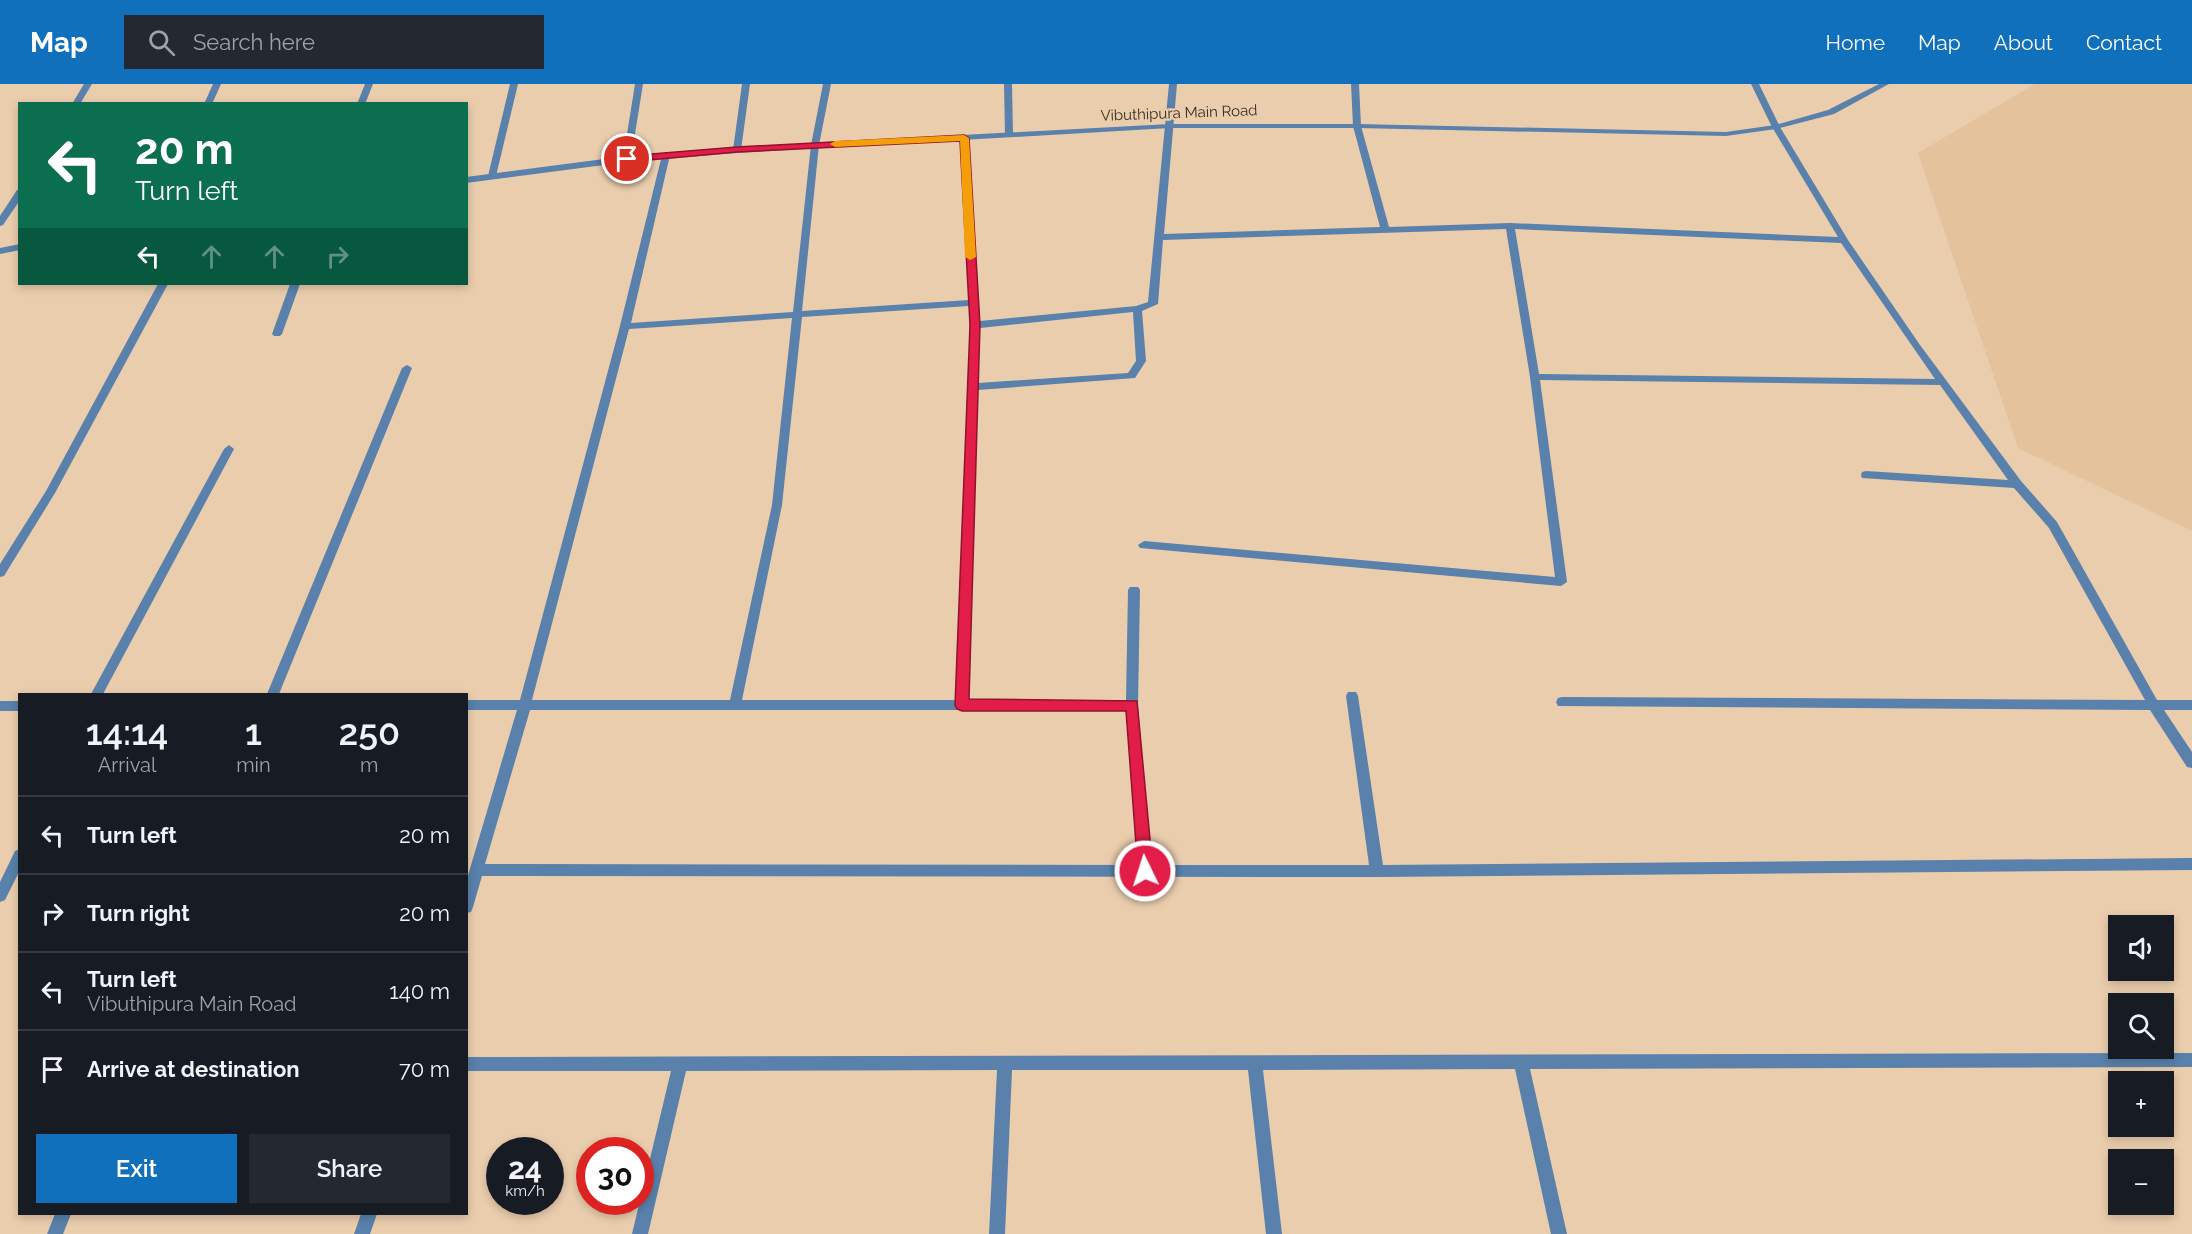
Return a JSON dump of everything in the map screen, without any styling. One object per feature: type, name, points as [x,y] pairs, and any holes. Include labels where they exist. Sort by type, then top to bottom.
[{"type":"street","points":[[77,102],[88,84]]},
{"type":"street","points":[[209,102],[217,84]]},
{"type":"street","points":[[362,102],[369,84]]},
{"type":"street","points":[[492,176],[514,84]]},
{"type":"street","points":[[627,159],[639,84]]},
{"type":"street","points":[[737,150],[746,84]]},
{"type":"street","points":[[735,705],[777,505],[815,145],[827,84]]},
{"type":"street","points":[[1008,84],[1009,135]]},
{"type":"street","points":[[975,325],[1137,309],[1153,304],[1173,84]]},
{"type":"street","points":[[1355,84],[1357,126],[1385,230]]},
{"type":"street","points":[[1755,84],[1776,127],[1844,240],[1942,382],[2017,484],[2053,525],[2154,705],[2192,763]]},
{"type":"street","name":"Vibuthipura Main Road","points":[[468,180],[666,155],[1170,126],[1357,126],[1726,134],[1776,127],[1831,112],[1885,84]]},
{"type":"street","points":[[962,705],[975,325],[964,138]]},
{"type":"street","points":[[468,901],[525,705],[625,326],[666,155]]},
{"type":"street","points":[[0,223],[18,195]]},
{"type":"street","points":[[1159,237],[1510,226],[1844,240]]},
{"type":"street","points":[[1144,545],[1561,582],[1535,377],[1510,226]]},
{"type":"street","points":[[0,250],[18,247]]},
{"type":"street","points":[[0,573],[50,493],[163,285]]},
{"type":"street","points":[[277,334],[295,285]]},
{"type":"street","points":[[625,326],[973,303]]},
{"type":"street","points":[[974,387],[1131,376],[1142,361],[1137,309]]},
{"type":"street","points":[[273,693],[407,368]]},
{"type":"street","points":[[1535,377],[1942,382]]},
{"type":"street","points":[[98,693],[229,449]]},
{"type":"street","points":[[1866,475],[2017,484]]},
{"type":"street","points":[[1134,590],[1132,705],[1145,871]]},
{"type":"street","points":[[1352,696],[1377,871]]},
{"type":"street","points":[[1562,702],[2192,705]]},
{"type":"street","points":[[468,705],[1132,705]]},
{"type":"street","points":[[0,706],[18,706]]},
{"type":"street","points":[[0,896],[18,859]]},
{"type":"street","points":[[478,870],[1377,871],[2192,864]]},
{"type":"street","points":[[468,1064],[2192,1060]]},
{"type":"street","points":[[997,1234],[1005,1062]]},
{"type":"street","points":[[1255,1062],[1274,1234]]},
{"type":"street","points":[[1521,1062],[1559,1234]]},
{"type":"street","points":[[639,1234],[680,1063]]},
{"type":"street","points":[[55,1234],[63,1215]]},
{"type":"street","points":[[362,1234],[369,1215]]},
{"type":"shaded area","points":[[2035,84],[2192,84],[2192,531],[2018,448],[1918,153]]},
{"type":"slow traffic","points":[[835,144],[964,138],[970,257]]},
{"type":"route","points":[[627,159],[737,150],[964,138],[975,325],[962,705],[1132,705],[1145,871]]}]
